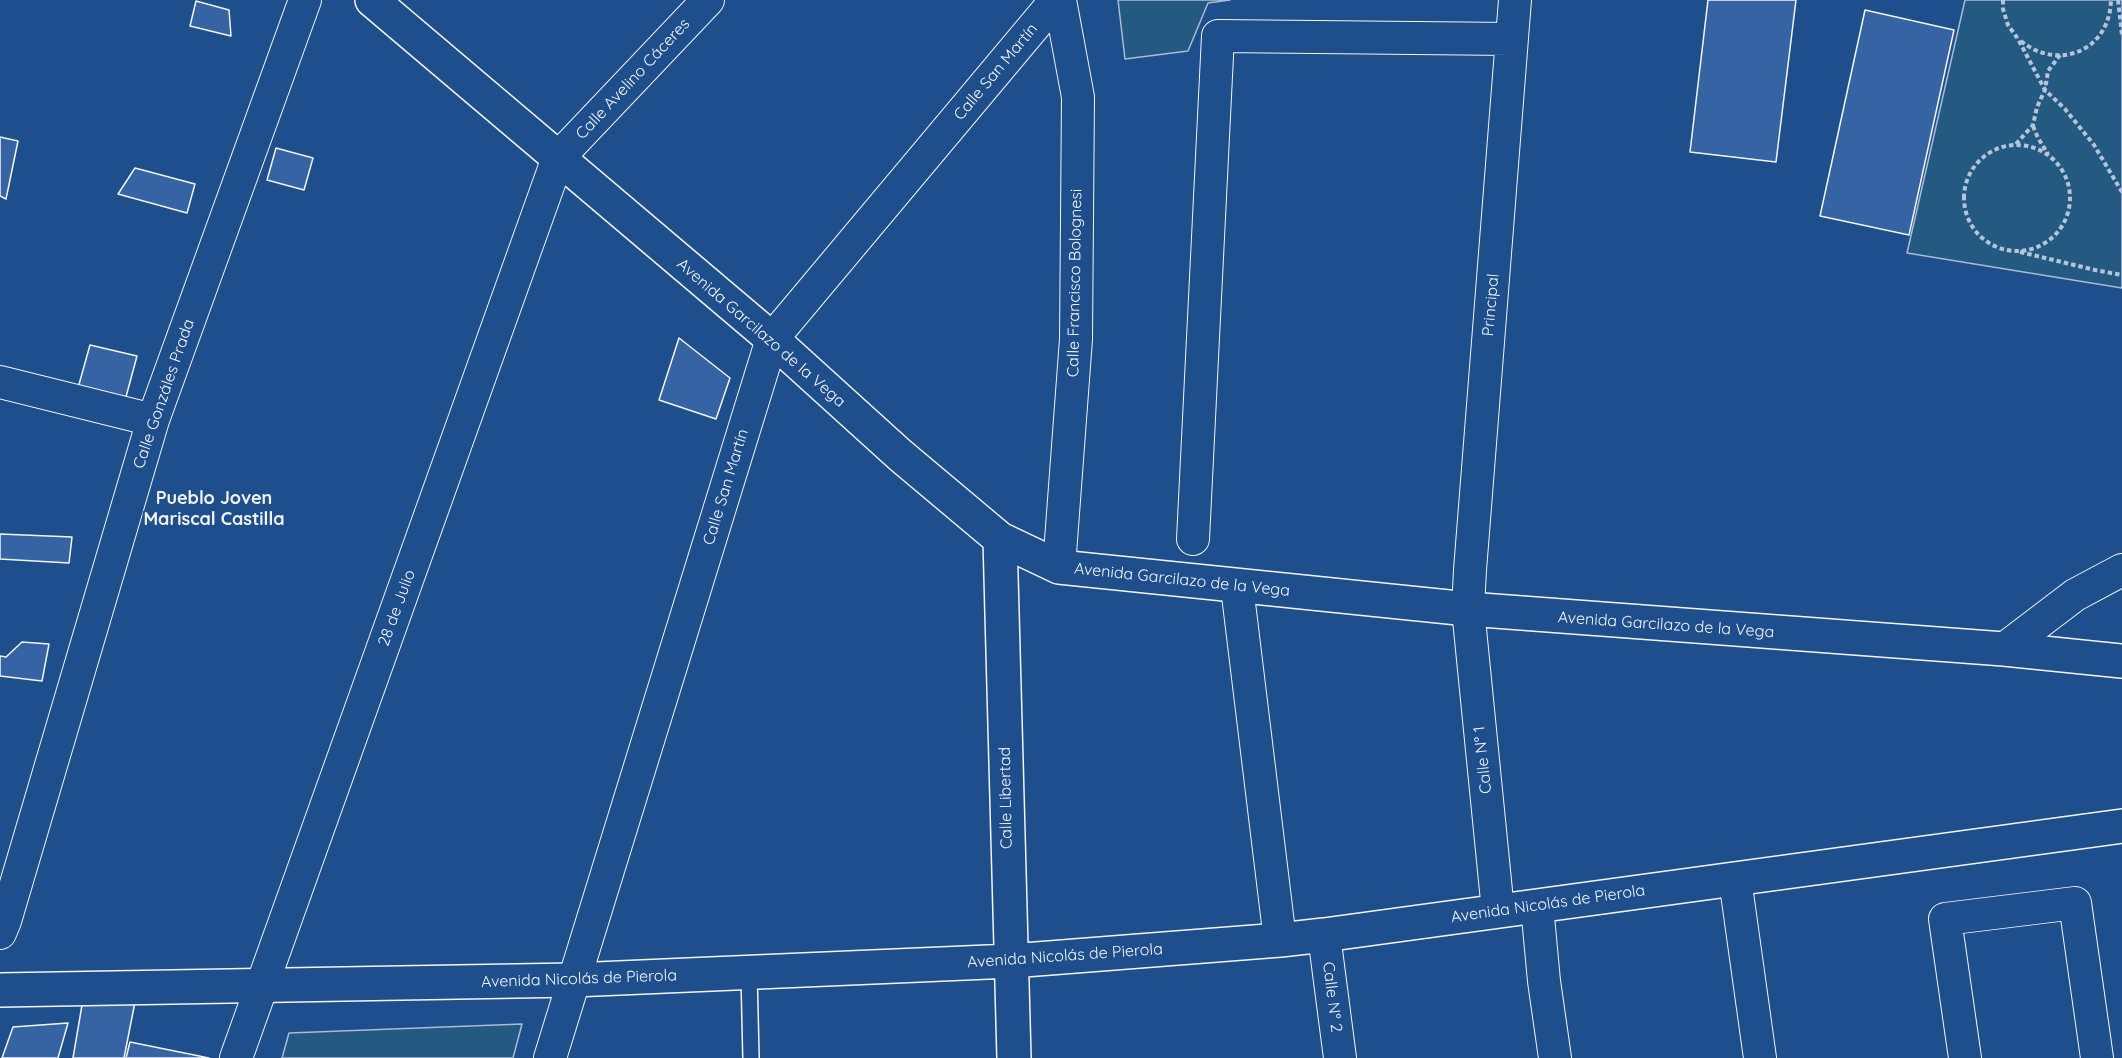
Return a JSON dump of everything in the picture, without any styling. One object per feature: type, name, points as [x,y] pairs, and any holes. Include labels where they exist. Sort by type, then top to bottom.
[{"type":"street","name":"Calle Gonzáles Prada","points":[[0,933],[9,910],[153,420],[305,0]]},
{"type":"street","name":"Avenida Garcilazo de la Vega","points":[[372,0],[772,339],[900,456],[1000,538],[1059,567],[1468,609],[2004,649],[2122,661]]},
{"type":"street","name":"Calle Avelino Cáceres","points":[[558,158],[708,0]]},
{"type":"street","name":"Calle San Martín","points":[[550,1058],[772,339],[1058,0]]},
{"type":"street","name":"Calle Francisco Bolognesi","points":[[1058,0],[1078,97],[1076,339],[1059,567]]},
{"type":"street","name":"Principal","points":[[1468,609],[1515,0]]},
{"type":"street","points":[[1193,539],[1218,36],[1512,39]]},
{"type":"street","name":"28 de Julio","points":[[236,1058],[558,158]]},
{"type":"street","points":[[0,382],[153,420]]},
{"type":"street","name":"Calle Libertad","points":[[1000,538],[1014,1058]]},
{"type":"street","points":[[2004,649],[2075,595],[2122,570]]},
{"type":"street","points":[[1237,587],[1280,940]]},
{"type":"street","name":"Calle N° 1","points":[[1468,609],[1498,911]]},
{"type":"street","name":"Avenida Nicolás de Pierola","points":[[0,990],[573,980],[1011,961],[1324,935],[2122,826]]},
{"type":"street","points":[[1735,879],[1760,1058]]},
{"type":"street","points":[[1965,1058],[1946,919],[2075,903],[2097,1058]]},
{"type":"street","points":[[1537,906],[1544,981],[1555,1058]]},
{"type":"street","name":"Calle N° 2","points":[[1324,935],[1340,1058]]},
{"type":"lane","points":[[749,973],[751,1058]]},
{"type":"path","points":[[2003,0],[2008,25],[2045,90],[2065,109],[2094,145],[2122,192]]},
{"type":"path","points":[[2018,39],[2045,54],[2060,56],[2078,52],[2093,43],[2105,29],[2111,12],[2111,0]]},
{"type":"path","points":[[2118,0],[2122,35]]},
{"type":"path","points":[[2016,144],[2033,125],[2037,107],[2045,90],[2048,71],[2060,56]]},
{"type":"path","points":[[2018,251],[2048,242],[2060,230],[2068,215],[2070,198],[2068,182],[2060,166],[2048,154],[2038,138],[2033,125]]},
{"type":"path","points":[[2048,154],[2032,147],[2016,144],[1998,148],[1982,156],[1971,170],[1964,186],[1963,204],[1968,221],[1977,234],[1989,244],[2003,249],[2122,275]]},
{"type":"shaded area","points":[[1118,0],[1230,0],[1208,3],[1188,51],[1125,59]]},
{"type":"shaded area","points":[[1965,0],[2122,0],[2122,288],[1907,253]]},
{"type":"shaded area","points":[[522,1024],[513,1058],[282,1058],[289,1033]]},
{"type":"building","points":[[1708,0],[1796,0],[1776,162],[1690,152]]},
{"type":"building","points":[[196,1],[229,10],[231,36],[190,26]]},
{"type":"building","points":[[1865,10],[1954,30],[1909,235],[1820,216]]},
{"type":"building","points":[[0,137],[18,141],[6,199],[0,196]]},
{"type":"building","points":[[276,148],[313,158],[304,190],[267,180]]},
{"type":"building","points":[[135,168],[195,184],[187,213],[118,194]]},
{"type":"building","points":[[679,338],[730,378],[716,419],[659,400]]},
{"type":"building","points":[[90,345],[137,356],[123,408],[76,395]]},
{"type":"building","points":[[0,534],[72,537],[69,563],[0,559]]},
{"type":"building","points":[[22,642],[49,644],[42,681],[0,676],[0,656],[6,657]]},
{"type":"building","points":[[135,1002],[124,1058],[73,1058],[82,1005]]},
{"type":"building","points":[[68,1023],[58,1058],[2,1058],[13,1027]]},
{"type":"building","points":[[130,1042],[209,1058],[126,1058]]},
{"type":"district","name":"Pueblo Joven Mariscal Castilla","points":[[214,509]]}]
